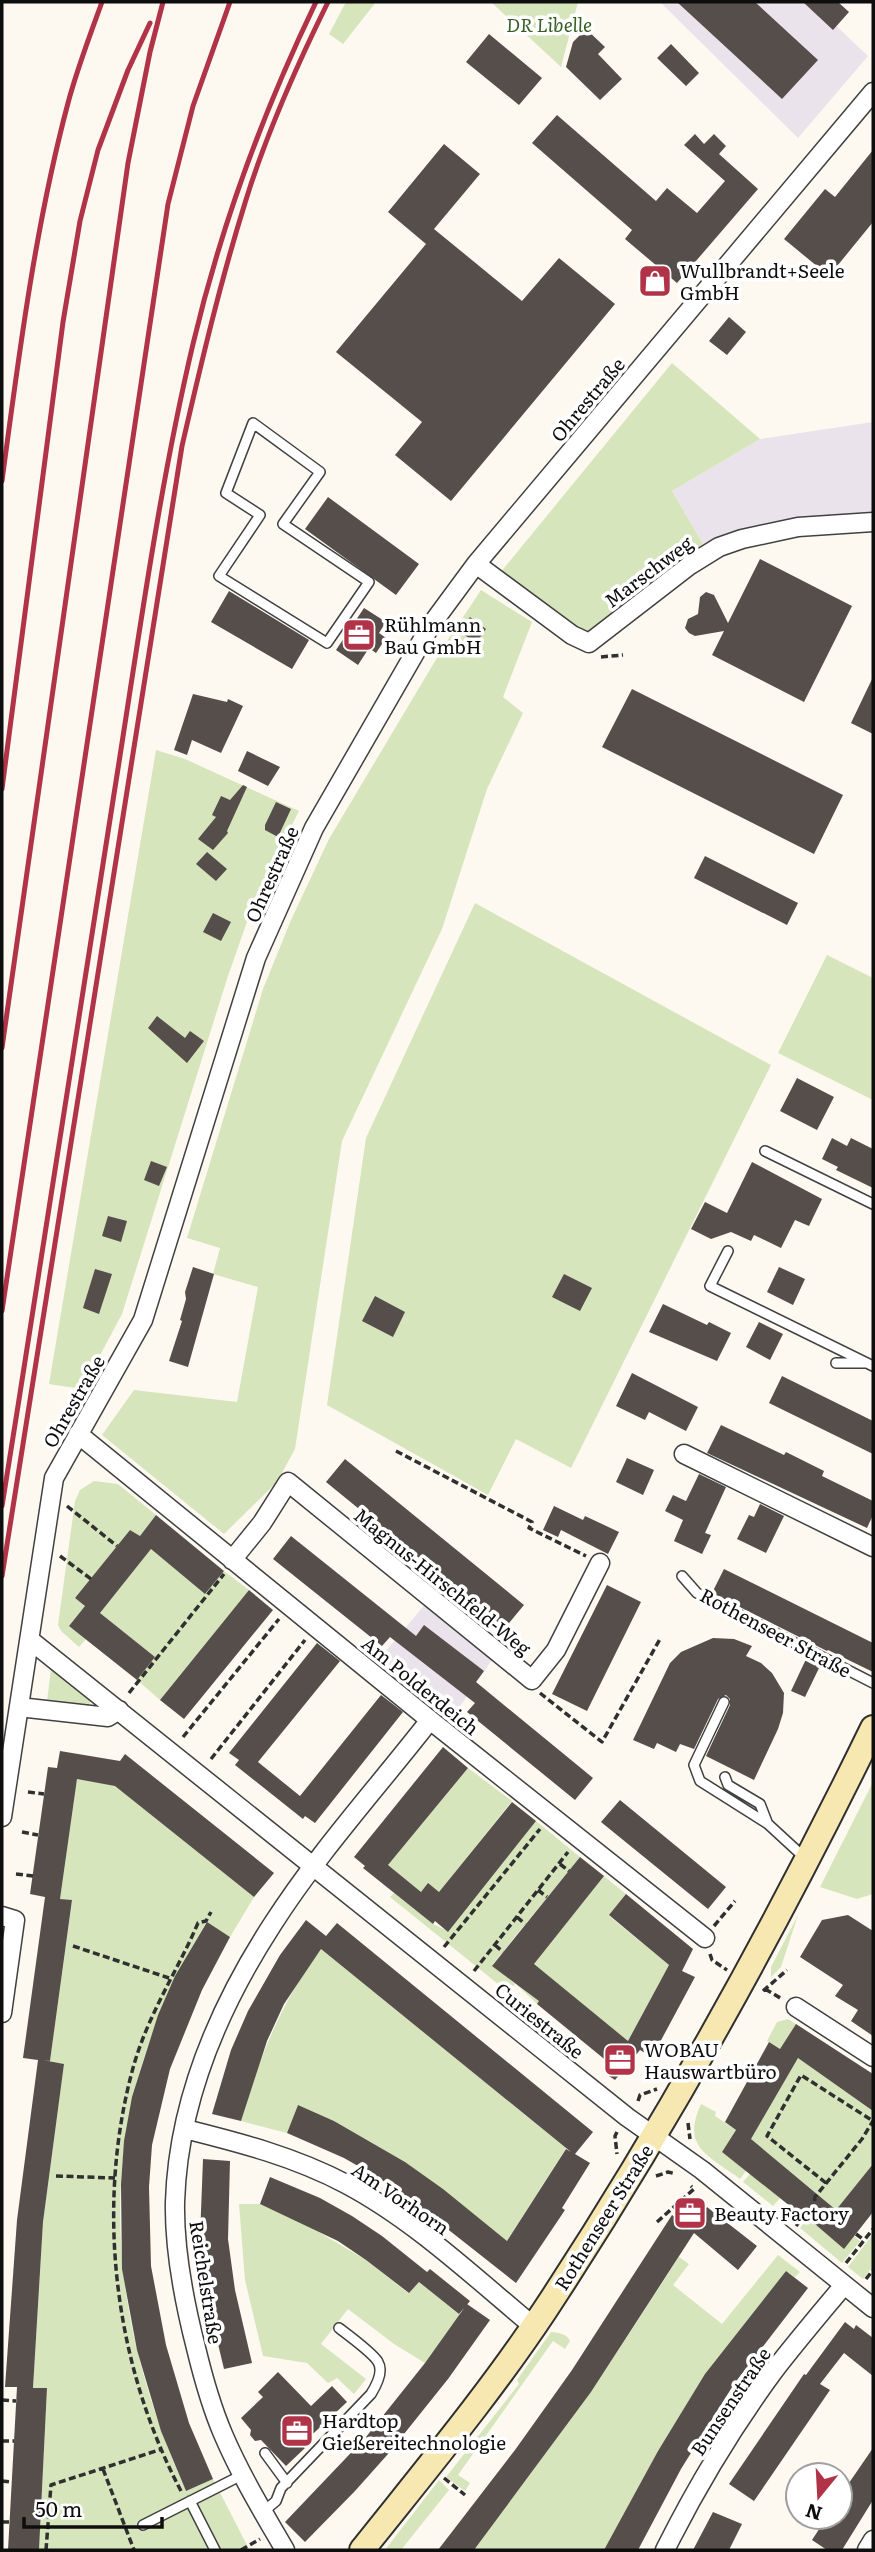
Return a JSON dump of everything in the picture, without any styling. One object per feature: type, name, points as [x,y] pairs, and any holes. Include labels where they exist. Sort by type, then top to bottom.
[{"type":"street","name":"Ohrestraße","points":[[2,1817],[54,1478],[143,1320],[256,958],[314,828],[431,625],[476,564],[873,92]]},
{"type":"street","name":"Marschweg","points":[[476,564],[572,635],[589,643],[690,565],[719,547],[761,534],[798,527],[873,522]]},
{"type":"street","name":"Am Polderdeich","points":[[78,1434],[430,1720],[705,1937]]},
{"type":"street","points":[[684,1454],[873,1547]]},
{"type":"street","name":"Magnus-Hirschfeld-Weg","points":[[233,1560],[288,1482],[532,1679],[556,1650],[600,1563]]},
{"type":"street","name":"Curiestraße","points":[[30,1640],[654,2137],[702,2170],[786,2238],[843,2276],[873,2308]]},
{"type":"street","points":[[19,1707],[108,1717],[118,1710]]},
{"type":"street","points":[[314,1867],[430,1720]]},
{"type":"street","name":"Rothenseer Straße","points":[[362,2550],[533,2326],[654,2137],[808,1861],[873,1728]]},
{"type":"street","name":"Reichelstraße","points":[[285,2550],[242,2474],[207,2391],[184,2292],[175,2203],[177,2171],[185,2129],[204,2057],[225,2006],[272,1925],[314,1867]]},
{"type":"street","points":[[2,1916],[15,1920],[2,2013]]},
{"type":"street","points":[[796,2007],[873,2057]]},
{"type":"street","name":"Am Vorhorn","points":[[185,2129],[278,2154],[354,2188],[412,2228],[533,2326]]},
{"type":"street","name":"Bunsenstraße","points":[[665,2550],[708,2471],[751,2404],[843,2276]]},
{"type":"street","points":[[867,2550],[873,2540]]},
{"type":"lane","points":[[253,423],[320,472],[283,524],[369,582],[327,643],[219,576],[260,515],[226,493],[253,423]]},
{"type":"lane","points":[[765,1151],[873,1204]]},
{"type":"lane","points":[[728,1251],[710,1286],[870,1364]]},
{"type":"lane","points":[[836,1363],[870,1364]]},
{"type":"lane","name":"Rothenseer Straße","points":[[682,1576],[697,1593],[873,1683]]},
{"type":"lane","points":[[724,1702],[694,1765],[700,1781],[768,1824],[808,1861]]},
{"type":"lane","points":[[725,1777],[728,1785],[760,1804],[768,1824]]},
{"type":"lane","points":[[263,2512],[276,2501],[281,2488],[371,2394],[377,2383],[380,2371],[378,2361],[339,2328]]},
{"type":"lane","points":[[265,2453],[286,2483]]},
{"type":"lane","points":[[143,2525],[242,2474]]},
{"type":"lane","points":[[189,2502],[215,2550]]},
{"type":"path","points":[[596,657],[623,655]]},
{"type":"path","points":[[396,1451],[532,1522],[529,1528],[600,1563]]},
{"type":"path","points":[[67,1506],[117,1546]]},
{"type":"path","points":[[60,1556],[91,1579]]},
{"type":"path","points":[[129,1693],[233,1560]]},
{"type":"path","points":[[183,1737],[290,1606]]},
{"type":"path","points":[[211,1759],[315,1627]]},
{"type":"path","points":[[532,1679],[536,1690],[602,1742],[660,1640]]},
{"type":"path","points":[[28,1792],[44,1794]]},
{"type":"path","points":[[444,1947],[551,1815]]},
{"type":"path","points":[[22,1832],[38,1835]]},
{"type":"path","points":[[474,1972],[580,1838]]},
{"type":"path","points":[[520,1842],[526,1847]]},
{"type":"path","points":[[560,1864],[569,1871]]},
{"type":"path","points":[[16,1874],[33,1876]]},
{"type":"path","points":[[492,1876],[498,1881]]},
{"type":"path","points":[[538,1890],[547,1897]]},
{"type":"path","points":[[730,1973],[712,1960],[705,1937],[735,1901]]},
{"type":"path","points":[[466,1909],[472,1913]]},
{"type":"path","points":[[189,2502],[162,2449],[142,2395],[126,2337],[114,2221],[115,2178],[134,2067],[169,1978],[198,1923],[206,1921],[211,1912]]},
{"type":"path","points":[[517,1917],[525,1924]]},
{"type":"path","points":[[495,1945],[503,1952]]},
{"type":"path","points":[[73,1946],[169,1978]]},
{"type":"path","points":[[757,2001],[764,1989],[787,1970]]},
{"type":"path","points":[[786,2238],[814,2204],[815,2197],[826,2183],[873,2121],[801,2075],[767,2136],[826,2183]]},
{"type":"path","points":[[638,2101],[640,2095],[663,2087]]},
{"type":"path","points":[[692,2115],[688,2123],[690,2140],[695,2146]]},
{"type":"path","points":[[617,2132],[615,2136],[618,2160]]},
{"type":"path","points":[[57,2176],[115,2178]]},
{"type":"path","points":[[657,2222],[694,2189],[689,2182]]},
{"type":"path","points":[[843,2276],[873,2229]]},
{"type":"path","points":[[856,2234],[864,2241]]},
{"type":"path","points":[[863,2284],[873,2270]]},
{"type":"path","points":[[2,2400],[16,2401]]},
{"type":"path","points":[[2,2441],[14,2441]]},
{"type":"path","points":[[47,2550],[51,2485],[162,2449]]},
{"type":"path","points":[[103,2469],[134,2550]]},
{"type":"path","points":[[443,2478],[465,2495]]},
{"type":"path","points":[[2,2481],[12,2482]]},
{"type":"path","points":[[2,2522],[10,2522]]},
{"type":"shaded area","points":[[660,2],[811,2],[868,56],[798,138]]},
{"type":"shaded area","points":[[873,422],[873,513],[765,526],[703,544],[672,491],[760,439]]},
{"type":"shaded area","points":[[427,1602],[494,1657],[459,1708],[438,1691],[426,1696],[380,1658]]},
{"type":"green space","points":[[346,2],[376,2],[343,44],[329,34]]},
{"type":"green space","name":"DR Libelle","points":[[491,2],[578,2],[561,67]]},
{"type":"green space","points":[[672,363],[760,439],[672,491],[703,544],[588,635],[500,573]]},
{"type":"green space","points":[[481,590],[532,622],[503,697],[523,713],[487,789],[442,929],[342,1141],[295,1449],[277,1482],[224,1534],[102,1435],[134,1390],[237,1402],[258,1287],[213,1274],[220,1248],[187,1238],[263,989],[291,920],[329,839],[444,646]]},
{"type":"green space","points":[[156,750],[185,759],[299,811],[256,896],[227,979],[122,1314],[82,1389],[49,1384]]},
{"type":"green space","points":[[475,903],[771,1065],[571,1468],[516,1439],[488,1495],[327,1405],[366,1138]]},
{"type":"green space","points":[[827,955],[873,978],[873,1100],[778,1053]]},
{"type":"green space","points":[[94,1481],[118,1484],[156,1515],[140,1536],[130,1530],[75,1598],[85,1606],[69,1626],[86,1639],[79,1647],[58,1625],[75,1501],[80,1490]]},
{"type":"green space","points":[[151,1549],[205,1594],[224,1571],[249,1590],[160,1700],[136,1679],[155,1657],[100,1613]]},
{"type":"green space","points":[[51,1669],[90,1701],[90,1707],[47,1701]]},
{"type":"green space","points":[[468,1768],[512,1801],[439,1892],[428,1884],[421,1892],[388,1865]]},
{"type":"green space","points":[[77,1779],[108,1780],[254,1897],[230,1937],[206,1923],[169,1993],[142,2063],[126,2133],[120,2203],[124,2274],[136,2345],[157,2417],[186,2491],[213,2479],[249,2549],[246,2550],[39,2550],[47,2389],[33,2388],[43,2222],[64,2064],[50,2061],[72,1901],[60,1899]]},
{"type":"green space","points":[[873,1782],[873,1894],[857,1899],[820,1887]]},
{"type":"green space","points":[[536,1821],[580,1857],[492,1965],[515,1984],[508,1992],[390,1897],[394,1893],[433,1924],[448,1931]]},
{"type":"green space","points":[[604,1876],[626,1894],[609,1916],[669,1965],[628,2041],[555,1982],[537,2004],[517,1985]]},
{"type":"green space","points":[[798,1915],[781,1967],[771,1977],[771,1967]]},
{"type":"green space","points":[[321,1949],[566,2148],[507,2241],[405,2162],[334,2121],[298,2105],[287,2133],[241,2121],[255,2075],[273,2031],[294,1989]]},
{"type":"green space","points":[[788,2019],[796,2024],[780,2049],[767,2041],[777,2022]]},
{"type":"green space","points":[[798,2058],[873,2111],[873,2164],[821,2229],[854,2236],[860,2241],[842,2263],[800,2228],[807,2219],[800,2214],[816,2193],[751,2139]]},
{"type":"green space","points":[[701,2104],[716,2112],[715,2116],[736,2130],[722,2152],[746,2171],[740,2179],[708,2156],[696,2141],[694,2131]]},
{"type":"green space","points":[[750,2174],[780,2198],[773,2206],[743,2182]]},
{"type":"green space","points":[[239,2204],[260,2204],[305,2224],[366,2260],[408,2293],[419,2282],[460,2315],[425,2363],[394,2344],[348,2309],[321,2344],[366,2379],[354,2394],[337,2378],[328,2383],[307,2363],[263,2356],[245,2280]]},
{"type":"green space","points":[[873,2234],[873,2266],[863,2279],[848,2267]]},
{"type":"green space","points":[[778,2255],[800,2272],[795,2277],[786,2271],[706,2374],[658,2451],[605,2550],[474,2550],[591,2392],[679,2257],[689,2264],[673,2285],[722,2324]]},
{"type":"green space","points":[[551,2332],[564,2335],[570,2341],[565,2349],[553,2341],[458,2475],[470,2483],[465,2491],[446,2477],[519,2384],[517,2380]]},
{"type":"green space","points":[[439,2480],[449,2490],[401,2550],[385,2550]]},
{"type":"building","points":[[677,2],[755,2],[818,60],[782,99]]},
{"type":"building","points":[[803,2],[838,2],[849,12],[833,30]]},
{"type":"building","points":[[586,29],[605,47],[598,54],[622,79],[600,100],[566,67],[573,42]]},
{"type":"building","points":[[489,34],[542,78],[519,105],[466,62]]},
{"type":"building","points":[[671,44],[699,73],[686,86],[657,58]]},
{"type":"building","points":[[557,115],[656,201],[667,188],[697,213],[725,181],[684,145],[695,134],[704,144],[714,134],[726,146],[719,154],[758,189],[677,283],[625,239],[632,230],[532,143]]},
{"type":"building","points":[[444,144],[480,174],[434,229],[522,301],[559,258],[615,304],[451,501],[395,455],[422,422],[336,352],[426,244],[388,212]]},
{"type":"building","points":[[873,150],[873,222],[829,276],[784,239],[825,189],[835,197]]},
{"type":"building","points":[[729,317],[746,332],[727,355],[709,341]]},
{"type":"building","points":[[328,497],[419,564],[396,595],[305,529]]},
{"type":"building","points":[[760,559],[852,606],[804,702],[712,655],[724,631],[695,636],[685,628],[688,619],[698,614],[700,597],[706,592],[714,595],[728,623]]},
{"type":"building","points":[[229,591],[309,640],[292,669],[211,622]]},
{"type":"building","points":[[364,608],[386,622],[379,633],[386,638],[376,653],[369,648],[358,665],[336,650]]},
{"type":"building","points":[[470,617],[486,629],[476,643],[459,631]]},
{"type":"building","points":[[873,677],[873,734],[851,723]]},
{"type":"building","points":[[632,689],[843,795],[814,854],[602,747]]},
{"type":"building","points":[[193,694],[227,702],[228,699],[243,706],[221,753],[192,740],[187,755],[174,750]]},
{"type":"building","points":[[247,751],[280,767],[268,786],[238,771]]},
{"type":"building","points":[[243,785],[247,787],[228,833],[213,850],[198,839],[216,817],[212,815],[221,796],[230,800]]},
{"type":"building","points":[[276,802],[291,809],[278,837],[265,830]]},
{"type":"building","points":[[207,852],[227,869],[216,881],[196,864]]},
{"type":"building","points":[[705,856],[798,903],[787,925],[694,878]]},
{"type":"building","points":[[213,913],[231,922],[221,941],[203,932]]},
{"type":"building","points":[[157,1016],[185,1038],[190,1031],[204,1041],[187,1063],[148,1028]]},
{"type":"building","points":[[797,1078],[834,1097],[817,1130],[780,1111]]},
{"type":"building","points":[[832,1138],[847,1146],[851,1138],[873,1149],[873,1188],[836,1170],[838,1167],[822,1159]]},
{"type":"building","points":[[151,1161],[167,1167],[159,1186],[144,1180]]},
{"type":"building","points":[[752,1162],[822,1199],[809,1226],[795,1220],[781,1248],[754,1235],[751,1241],[731,1232],[711,1239],[691,1229],[705,1202],[727,1213]]},
{"type":"building","points":[[108,1216],[127,1221],[121,1242],[102,1236]]},
{"type":"building","points":[[193,1267],[214,1274],[188,1367],[169,1361],[182,1321],[185,1292]]},
{"type":"building","points":[[779,1267],[805,1279],[793,1305],[767,1292]]},
{"type":"building","points":[[95,1269],[112,1274],[99,1314],[83,1308]]},
{"type":"building","points":[[564,1274],[592,1288],[580,1311],[552,1297]]},
{"type":"building","points":[[375,1296],[405,1312],[393,1337],[362,1321]]},
{"type":"building","points":[[663,1304],[731,1333],[717,1361],[649,1332]]},
{"type":"building","points":[[759,1322],[783,1334],[770,1360],[746,1347]]},
{"type":"building","points":[[632,1373],[698,1407],[686,1431],[649,1412],[645,1420],[616,1406]]},
{"type":"building","points":[[782,1376],[873,1421],[873,1454],[769,1403]]},
{"type":"building","points":[[721,1425],[824,1471],[822,1476],[873,1501],[873,1515],[867,1528],[707,1453]]},
{"type":"building","points":[[627,1458],[654,1470],[643,1495],[616,1482]]},
{"type":"building","points":[[345,1459],[524,1605],[505,1628],[326,1482]]},
{"type":"building","points":[[699,1474],[726,1487],[705,1533],[711,1535],[702,1554],[674,1541],[683,1520],[665,1511],[673,1495],[686,1501]]},
{"type":"building","points":[[760,1504],[784,1516],[766,1553],[737,1539],[749,1515],[754,1517]]},
{"type":"building","points":[[554,1506],[583,1520],[585,1516],[619,1532],[608,1554],[561,1530],[558,1537],[543,1530]]},
{"type":"building","points":[[156,1515],[224,1571],[205,1594],[151,1549],[100,1613],[155,1657],[137,1680],[69,1626],[85,1606],[75,1598],[130,1530],[140,1536]]},
{"type":"building","points":[[291,1536],[416,1636],[424,1625],[484,1671],[476,1682],[593,1778],[575,1800],[467,1712],[475,1703],[390,1637],[382,1646],[273,1559]]},
{"type":"building","points":[[724,1569],[873,1643],[873,1672],[712,1593]]},
{"type":"building","points":[[607,1585],[641,1602],[587,1711],[552,1694]]},
{"type":"building","points":[[249,1590],[273,1610],[184,1719],[160,1700]]},
{"type":"building","points":[[713,1638],[734,1639],[752,1646],[746,1656],[761,1663],[772,1673],[784,1693],[783,1713],[778,1729],[754,1780],[706,1756],[730,1705],[730,1699],[726,1695],[718,1699],[694,1749],[680,1744],[676,1752],[657,1743],[654,1749],[633,1740],[670,1663],[681,1652]]},
{"type":"building","points":[[317,1643],[340,1661],[258,1762],[300,1796],[381,1695],[403,1712],[315,1823],[305,1816],[303,1819],[235,1765],[239,1760],[229,1753]]},
{"type":"building","points":[[807,1657],[821,1664],[805,1697],[791,1691]]},
{"type":"building","points":[[443,1747],[468,1768],[388,1865],[421,1892],[428,1883],[439,1892],[512,1802],[536,1821],[448,1932],[435,1921],[433,1924],[363,1868],[365,1866],[354,1857]]},
{"type":"building","points":[[60,1751],[120,1761],[125,1754],[274,1873],[254,1897],[115,1786],[77,1779],[60,1899],[72,1900],[50,2061],[43,2060],[64,2064],[43,2222],[33,2388],[47,2388],[39,2550],[8,2550],[17,2387],[5,2387],[17,2220],[38,2060],[23,2058],[45,1897],[30,1894],[48,1767],[57,1768]]},
{"type":"building","points":[[620,1800],[726,1887],[708,1909],[601,1822]]},
{"type":"building","points":[[580,1857],[604,1876],[534,1964],[628,2041],[669,1965],[609,1915],[626,1894],[693,1949],[682,1971],[695,1977],[652,2057],[640,2050],[615,2080],[609,2076],[614,2067],[537,2004],[539,2001],[492,1966]]},
{"type":"building","points":[[848,1915],[873,1931],[873,2036],[851,2021],[858,2010],[835,1996],[843,1985],[800,1957],[822,1920]]},
{"type":"building","points":[[306,1920],[326,1936],[337,1923],[593,2132],[575,2154],[590,2163],[562,2208],[565,2210],[516,2283],[379,2178],[344,2158],[287,2133],[298,2105],[334,2121],[405,2162],[507,2241],[566,2149],[571,2152],[321,1949],[284,2004],[267,2041],[241,2121],[212,2114],[231,2050],[248,2011],[280,1955]]},
{"type":"building","points":[[207,1922],[230,1937],[202,1990],[170,2069],[152,2145],[149,2187],[151,2266],[166,2345],[189,2423],[213,2479],[186,2491],[161,2431],[137,2350],[122,2269],[121,2184],[124,2141],[132,2097],[158,2015],[175,1976]]},
{"type":"building","points":[[796,2024],[873,2074],[873,2111],[798,2058],[751,2139],[836,2210],[873,2164],[873,2212],[844,2249],[801,2212],[800,2214],[722,2152],[736,2130],[725,2122],[769,2042],[780,2049]]},
{"type":"building","points":[[203,2159],[230,2161],[228,2239],[235,2290],[252,2363],[224,2369],[206,2294],[200,2237]]},
{"type":"building","points":[[270,2177],[320,2198],[352,2216],[427,2272],[430,2269],[470,2301],[459,2314],[419,2282],[409,2293],[338,2241],[260,2204]]},
{"type":"building","points":[[690,2200],[704,2211],[707,2207],[757,2246],[738,2270],[694,2233],[591,2392],[474,2550],[438,2550],[572,2370],[672,2215],[675,2217]]},
{"type":"building","points":[[786,2271],[808,2288],[734,2384],[681,2469],[638,2550],[604,2550],[658,2451],[705,2374]]},
{"type":"building","points":[[467,2304],[490,2320],[448,2379],[388,2454],[305,2542],[285,2522],[366,2437],[425,2363]]},
{"type":"building","points":[[845,2322],[854,2329],[856,2325],[873,2338],[873,2376],[844,2353],[820,2384],[830,2390],[754,2501],[729,2484],[804,2374],[806,2375]]},
{"type":"building","points":[[278,2372],[311,2406],[332,2386],[347,2402],[301,2445],[305,2448],[286,2466],[261,2440],[255,2441],[250,2435],[251,2430],[241,2418],[263,2397],[258,2392]]},
{"type":"building","points":[[873,2448],[873,2500],[854,2531],[854,2476]]},
{"type":"building","points":[[713,2512],[742,2524],[729,2550],[693,2550]]},
{"type":"building","points":[[818,2531],[854,2531],[842,2550],[827,2550],[812,2540]]},
{"type":"railway","points":[[2,481],[29,291],[46,197],[72,90],[102,2]]},
{"type":"railway","points":[[2,1048],[128,163],[163,2]]},
{"type":"railway","points":[[2,1311],[168,204],[193,106],[230,2]]},
{"type":"railway","points":[[2,1506],[149,568],[169,456],[204,300],[230,213],[278,85],[316,2]]},
{"type":"railway","points":[[2,1576],[182,446],[219,293],[253,177],[282,101],[328,2]]},
{"type":"railway","points":[[2,789],[63,322],[80,221],[98,150],[128,70],[150,23]]},
{"type":"place","name":"Wullbrandt+Seele GmbH","points":[[655,281]]},
{"type":"place","name":"Rühlmann Bau GmbH","points":[[359,635]]},
{"type":"place","name":"WOBAU Hauswartbüro","points":[[620,2060]]},
{"type":"place","name":"Beauty Factory","points":[[690,2213]]},
{"type":"place","name":"Hardtop Gießereitechnologie","points":[[297,2431]]}]
